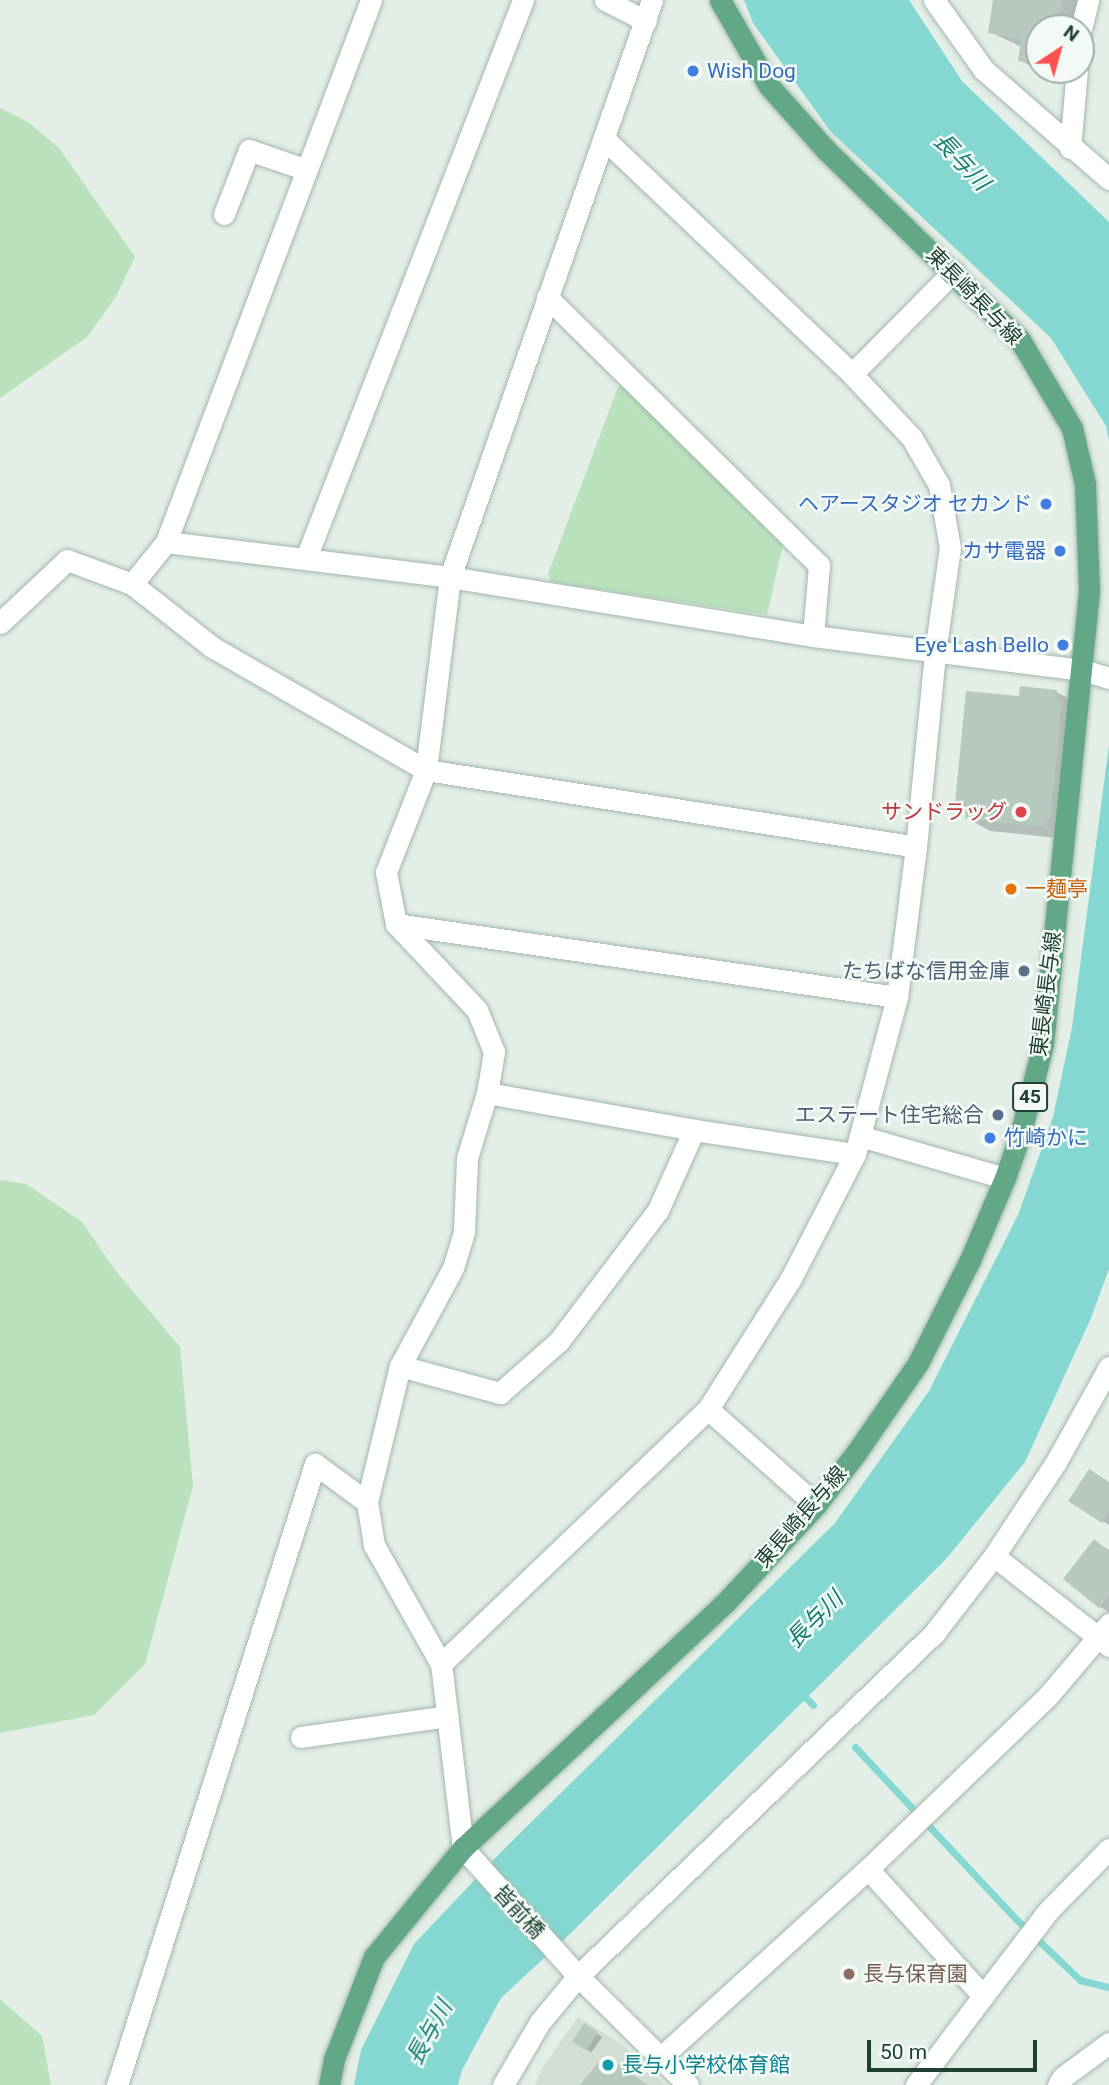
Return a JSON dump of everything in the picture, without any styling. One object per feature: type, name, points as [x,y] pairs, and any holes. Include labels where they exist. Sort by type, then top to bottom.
[{"type":"main road","name":"東長崎長与線","points":[[329,2085],[334,2059],[374,1956],[467,1854],[724,1604],[816,1505],[856,1453],[918,1363],[970,1260],[1004,1178],[1021,1132],[1042,1044],[1097,675],[1089,590],[1085,484],[1072,428],[1020,340],[826,150],[769,86],[720,0]]},
{"type":"street","points":[[132,584],[166,542],[371,0]]},
{"type":"street","points":[[306,558],[523,0]]},
{"type":"street","points":[[605,0],[646,21]]},
{"type":"street","points":[[467,1854],[441,1664],[374,1545],[367,1502],[400,1366],[453,1268],[464,1231],[467,1158],[487,1093],[494,1052],[477,1010],[396,925],[386,872],[426,770],[450,577],[652,0]]},
{"type":"street","points":[[934,0],[984,70],[1070,148],[1109,179]]},
{"type":"street","points":[[1070,148],[1076,84]]},
{"type":"street","points":[[441,1664],[708,1409],[790,1280],[858,1145],[897,997],[916,847],[935,653],[950,548],[939,485],[912,439],[852,374],[604,139]]},
{"type":"street","points":[[224,214],[249,150],[307,170]]},
{"type":"street","points":[[852,374],[953,272]]},
{"type":"street","points":[[547,297],[819,565],[813,636]]},
{"type":"street","points":[[166,542],[450,577],[813,636],[1097,675]]},
{"type":"street","points":[[0,623],[67,559],[132,584],[212,647],[426,770],[916,847]]},
{"type":"street","points":[[396,925],[897,997]]},
{"type":"street","points":[[487,1093],[694,1130],[858,1145],[1004,1178]]},
{"type":"street","points":[[400,1366],[500,1393],[559,1341],[658,1210],[694,1130]]},
{"type":"street","points":[[503,2085],[572,1970],[935,1632],[994,1556],[1056,1462],[1109,1367]]},
{"type":"street","points":[[708,1409],[816,1505]]},
{"type":"street","points":[[117,2085],[315,1464],[367,1502]]},
{"type":"street","points":[[659,2059],[868,1869],[1047,1697],[1106,1636],[994,1556]]},
{"type":"street","points":[[301,1737],[448,1716]]},
{"type":"street","points":[[916,2085],[1030,1934],[1109,1849]]},
{"type":"street","name":"皆前橋","points":[[467,1854],[572,1970],[688,2085]]},
{"type":"street","points":[[868,1869],[983,1996]]},
{"type":"street","points":[[1058,2085],[1063,2077],[1109,2043]]},
{"type":"shaded area","points":[[578,2017],[622,2044],[665,2085],[535,2085],[543,2067]]},
{"type":"green space","points":[[0,108],[28,122],[59,148],[135,257],[115,298],[87,337],[0,398]]},
{"type":"green space","points":[[624,384],[783,544],[767,615],[551,582],[548,574],[618,387]]},
{"type":"green space","points":[[0,1180],[26,1184],[82,1222],[115,1270],[180,1347],[193,1486],[145,1664],[94,1715],[0,1733]]},
{"type":"green space","points":[[0,1999],[42,2036],[51,2085],[0,2085]]},
{"type":"water","name":"長与川","points":[[744,0],[909,0],[962,81],[1109,222],[1109,441],[1106,426],[1051,338],[830,131],[753,23]]},
{"type":"water","name":"長与川","points":[[1109,745],[1109,1269],[1091,1318],[1025,1462],[947,1558],[571,1933],[501,1998],[462,2070],[458,2085],[354,2085],[361,2050],[414,1944],[503,1850],[835,1523],[929,1391],[1018,1215],[1053,1117],[1072,1027]]},
{"type":"building","points":[[993,0],[1062,0],[1060,14],[1025,14],[1025,62],[1018,61],[1021,39],[988,33]]},
{"type":"building","points":[[1020,686],[1057,690],[1056,700],[1062,701],[1050,819],[1046,819],[1045,827],[965,819],[966,804],[955,803],[966,691],[1019,696]]},
{"type":"building","points":[[1089,1469],[1109,1482],[1109,1511],[1102,1523],[1068,1501]]},
{"type":"building","points":[[1094,1539],[1109,1551],[1109,1595],[1099,1608],[1063,1579]]},
{"type":"building","points":[[584,2023],[598,2032],[586,2051],[572,2041]]},
{"type":"building","name":"長与小学校体育館","points":[[604,2055],[648,2085],[580,2085]]},
{"type":"waterway","points":[[801,1693],[813,1705]]},
{"type":"waterway","points":[[855,1747],[1018,1921],[1080,1980],[1109,1987]]},
{"type":"place","name":"Wish Dog","points":[[693,71]]},
{"type":"place","name":"ヘアースタジオ セカンド","points":[[1046,504]]},
{"type":"place","name":"カサ電器","points":[[1060,551]]},
{"type":"place","name":"Eye Lash Bello","points":[[1063,645]]},
{"type":"place","name":"サンドラッグ","points":[[1021,812]]},
{"type":"place","name":"一麺亭","points":[[1011,889]]},
{"type":"place","name":"たちばな信用金庫","points":[[1024,971]]},
{"type":"place","name":"エステート住宅総合","points":[[998,1115]]},
{"type":"place","name":"竹崎かに","points":[[990,1138]]},
{"type":"place","name":"長与保育園","points":[[849,1974]]},
{"type":"place","name":"長与小学校体育館","points":[[608,2065]]}]
